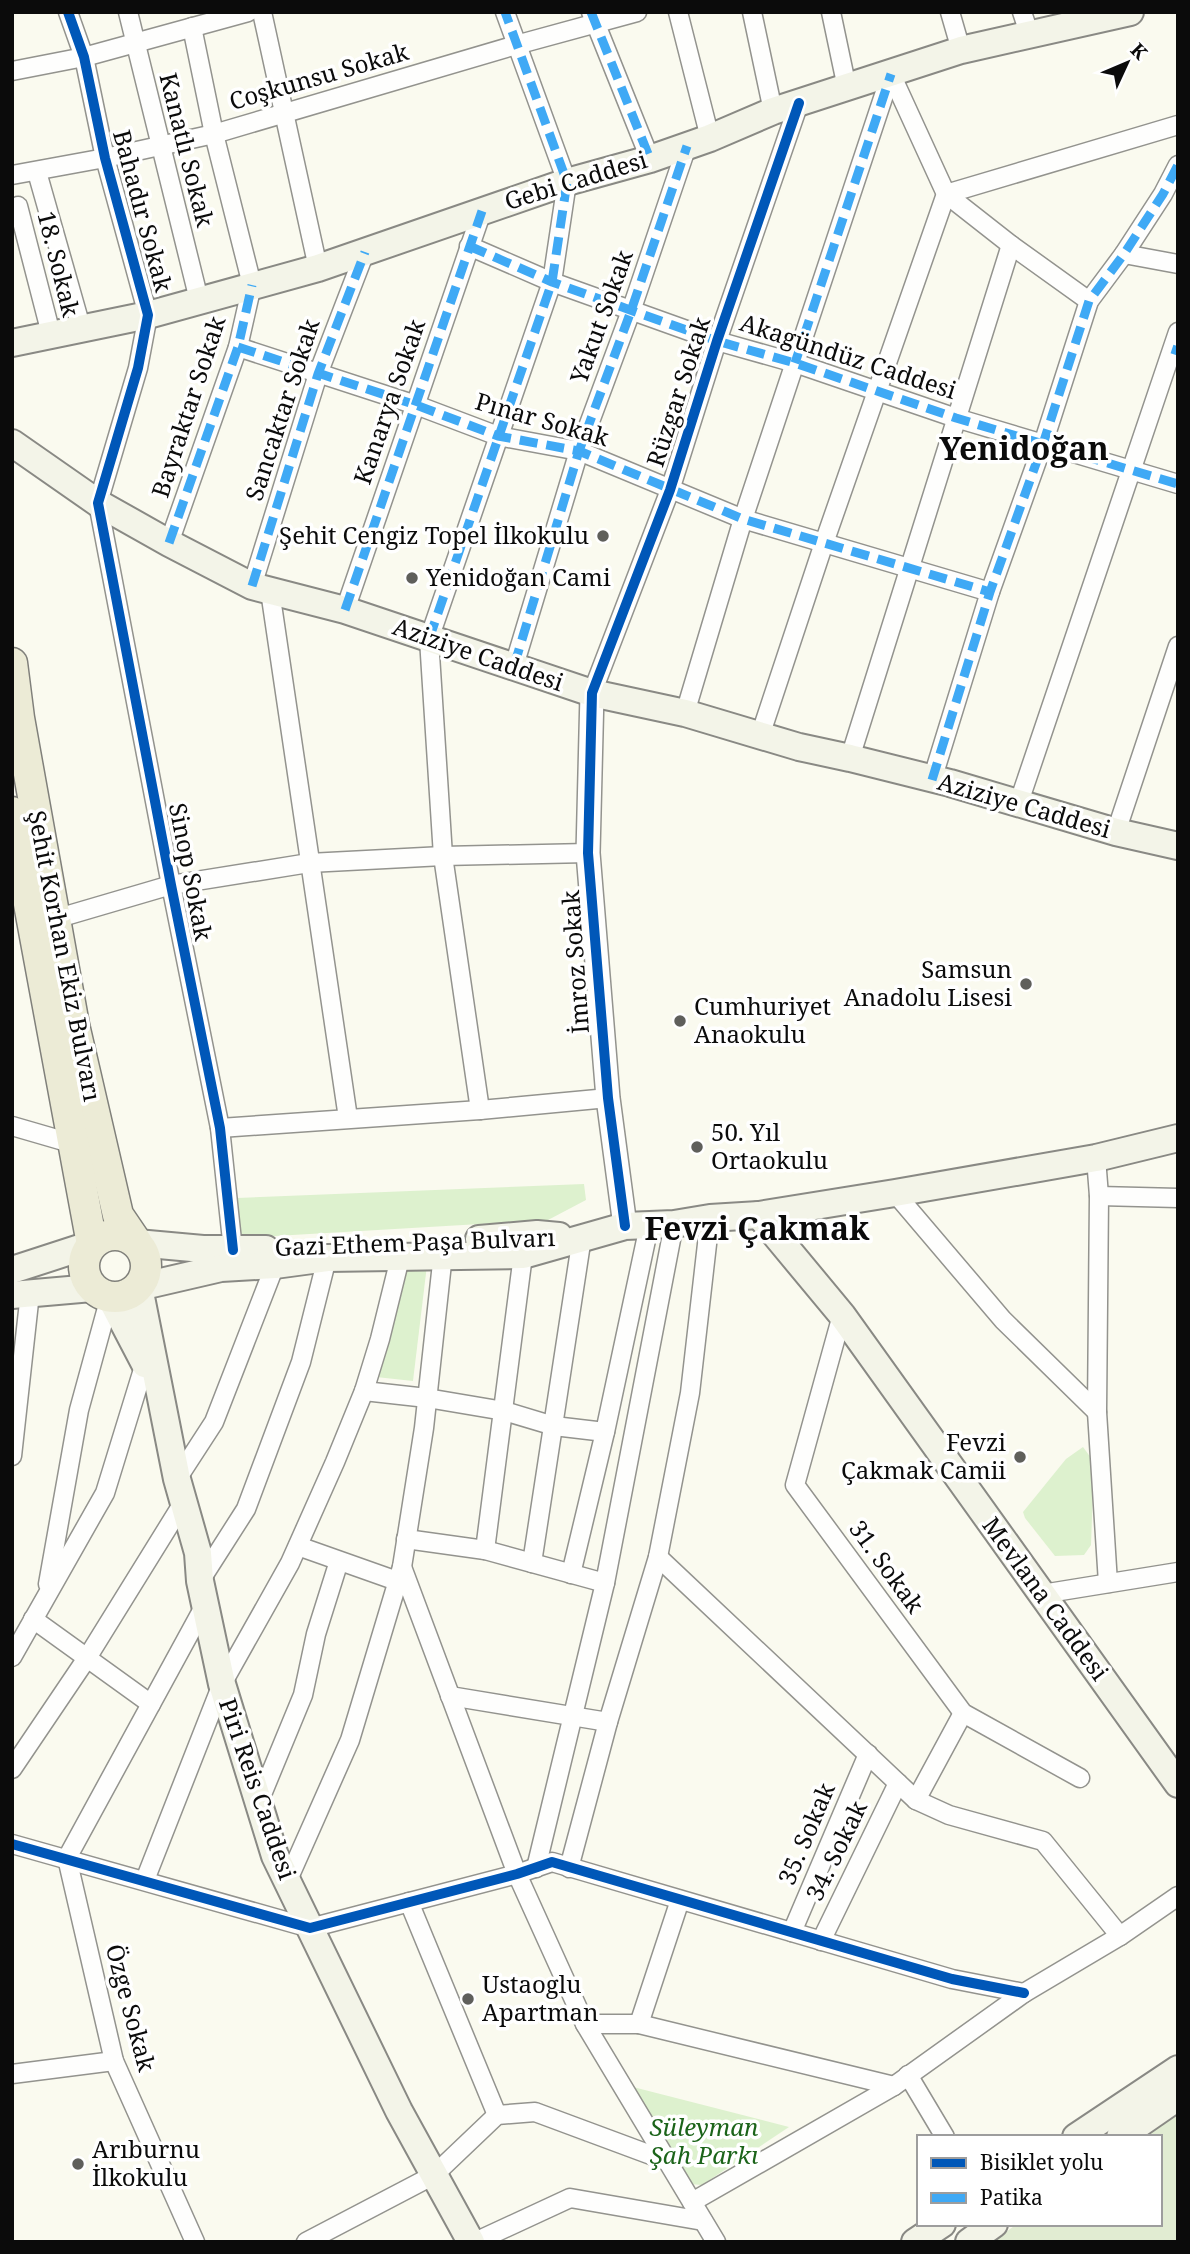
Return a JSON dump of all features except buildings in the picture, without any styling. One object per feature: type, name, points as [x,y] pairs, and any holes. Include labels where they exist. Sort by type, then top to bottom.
[{"type":"main road","name":"Gebi Caddesi","points":[[15,344],[81,327],[148,315],[318,268],[567,181],[650,159],[774,111],[961,50],[1026,24],[1129,12]]},
{"type":"main road","name":"Aziziye Caddesi","points":[[12,443],[98,503],[169,543],[261,588],[345,610],[592,693],[685,713],[760,736],[1019,802],[1116,832],[1178,846]]},
{"type":"main road","name":"Şehit Korhan Ekiz Bulvarı","points":[[12,663],[19,718],[74,1025],[118,1215],[136,1243]]},
{"type":"main road","name":"Şehit Korhan Ekiz Bulvarı","points":[[13,818],[21,904],[74,1144],[92,1244]]},
{"type":"main road","points":[[582,1237],[710,1218],[759,1215],[895,1193],[1096,1158],[1178,1138]]},
{"type":"main road","name":"Mevlana Caddesi","points":[[759,1215],[842,1315],[1178,1784]]},
{"type":"main road","name":"Gazi Ethem Paşa Bulvarı","points":[[136,1243],[233,1250],[373,1247],[537,1234],[582,1237]]},
{"type":"main road","points":[[12,1270],[92,1244],[109,1235],[119,1235],[136,1243],[143,1251],[146,1270],[139,1287],[131,1294],[121,1297],[101,1293],[21,1294]]},
{"type":"main road","name":"Gazi Ethem Paşa Bulvarı","points":[[139,1287],[221,1268],[327,1258],[400,1258],[443,1254],[523,1255],[582,1237]]},
{"type":"main road","points":[[92,1244],[84,1261],[87,1280],[101,1293]]},
{"type":"main road","name":"Piri Reis Caddesi","points":[[139,1287],[151,1374],[198,1553],[202,1593],[222,1684],[275,1856],[399,2111],[473,2242]]},
{"type":"main road","name":"Piri Reis Caddesi","points":[[101,1293],[151,1374]]},
{"type":"main road","points":[[1079,2135],[1178,2069]]},
{"type":"main road","points":[[1123,2135],[1178,2097]]},
{"type":"main road","points":[[915,2242],[939,2226]]},
{"type":"main road","points":[[969,2242],[991,2226]]},
{"type":"street","name":"Bahadır Sokak","points":[[68,12],[84,57],[105,158],[148,315],[138,368],[98,503]]},
{"type":"street","name":"Kanatlı Sokak","points":[[128,12],[199,300]]},
{"type":"street","points":[[12,71],[84,57],[248,12]]},
{"type":"street","points":[[262,12],[318,268]]},
{"type":"street","points":[[480,1110],[443,856],[429,639],[552,282],[567,181],[505,12]]},
{"type":"street","name":"Coşkunsu Sokak","points":[[12,175],[214,134],[516,45],[593,17],[637,12]]},
{"type":"street","points":[[678,12],[699,142]]},
{"type":"street","points":[[752,12],[774,111]]},
{"type":"street","points":[[831,12],[847,88]]},
{"type":"street","points":[[950,12],[961,50]]},
{"type":"street","points":[[593,17],[650,159]]},
{"type":"street","points":[[192,27],[214,134],[252,285]]},
{"type":"street","points":[[891,74],[946,194],[1089,301]]},
{"type":"street","points":[[685,713],[743,519],[891,74]]},
{"type":"street","name":"Rüzgar Sokak","points":[[592,693],[670,490],[799,103]]},
{"type":"street","points":[[946,194],[1178,125]]},
{"type":"street","name":"Yakut Sokak","points":[[514,666],[579,452],[631,311],[699,142]]},
{"type":"street","points":[[932,780],[990,592],[1043,444],[1089,301],[1124,254],[1163,194],[1178,165]]},
{"type":"street","points":[[37,172],[81,327]]},
{"type":"street","points":[[760,736],[824,542],[946,194]]},
{"type":"street","name":"18. Sokak","points":[[18,206],[51,334]]},
{"type":"street","name":"Kanarya Sokak","points":[[345,610],[482,211]]},
{"type":"street","points":[[850,758],[1011,245]]},
{"type":"street","name":"Akagündüz Caddesi","points":[[469,246],[552,282],[718,341],[795,363],[956,418],[1178,484]]},
{"type":"street","name":"Sancaktar Sokak","points":[[261,588],[318,374],[365,252]]},
{"type":"street","points":[[1124,254],[1178,264]]},
{"type":"street","name":"Bayraktar Sokak","points":[[169,543],[238,347],[252,285]]},
{"type":"street","points":[[1019,802],[1176,344]]},
{"type":"street","name":"Pınar Sokak","points":[[238,347],[416,405],[498,436],[579,452],[743,519],[990,592]]},
{"type":"street","name":"Sinop Sokak","points":[[98,503],[220,1128],[233,1250]]},
{"type":"street","points":[[261,588],[309,863],[348,1118]]},
{"type":"street","points":[[1116,832],[1178,646]]},
{"type":"street","name":"İmroz Sokak","points":[[592,693],[589,853],[608,1098],[649,1226]]},
{"type":"street","points":[[55,919],[171,885],[309,863],[443,856],[589,853]]},
{"type":"street","points":[[220,1128],[608,1098]]},
{"type":"street","points":[[12,1126],[74,1144]]},
{"type":"street","points":[[1096,1158],[1099,1196],[1097,1412],[1108,1583]]},
{"type":"street","points":[[895,1193],[1003,1320],[1097,1412]]},
{"type":"street","points":[[1099,1196],[1178,1198]]},
{"type":"street","points":[[569,1868],[608,1722],[658,1557],[690,1393],[710,1218]]},
{"type":"street","points":[[571,1574],[605,1432],[649,1226]]},
{"type":"street","points":[[536,1868],[605,1583],[649,1226]]},
{"type":"street","points":[[532,1563],[582,1237]]},
{"type":"street","points":[[287,1882],[350,1740],[399,1574],[427,1398],[443,1254]]},
{"type":"street","points":[[485,1550],[523,1255]]},
{"type":"street","points":[[67,1858],[152,1704],[202,1593],[246,1509],[301,1362],[327,1258]]},
{"type":"street","points":[[145,1881],[222,1684],[290,1563],[364,1391],[400,1258]]},
{"type":"street","points":[[12,1769],[87,1658],[180,1491],[214,1422],[275,1265]]},
{"type":"street","points":[[45,1598],[101,1293]]},
{"type":"street","points":[[12,1456],[21,1294]]},
{"type":"street","name":"31. Sokak","points":[[842,1315],[795,1485],[963,1713],[1080,1777]]},
{"type":"street","points":[[15,1646],[105,1493],[151,1374]]},
{"type":"street","points":[[364,1391],[504,1411],[554,1426],[605,1432]]},
{"type":"street","points":[[406,1539],[485,1550],[605,1583]]},
{"type":"street","points":[[298,1546],[340,1561],[399,1574]]},
{"type":"street","points":[[658,1557],[916,1800],[948,1815],[1043,1842],[1120,1936]]},
{"type":"street","points":[[258,1804],[303,1695],[316,1634],[340,1561]]},
{"type":"street","points":[[1042,1594],[1178,1572]]},
{"type":"street","points":[[399,1574],[450,1696],[517,1874],[585,2024],[716,2242]]},
{"type":"street","points":[[33,1619],[152,1704]]},
{"type":"street","points":[[450,1696],[608,1722]]},
{"type":"street","points":[[916,1800],[963,1713]]},
{"type":"street","name":"35. Sokak","points":[[792,1932],[868,1754]]},
{"type":"street","name":"34. Sokak","points":[[821,1941],[898,1783]]},
{"type":"street","points":[[12,1844],[310,1928],[552,1863],[951,1979],[1024,1993]]},
{"type":"street","name":"Özge Sokak","points":[[67,1858],[114,2061],[195,2242]]},
{"type":"street","points":[[692,2202],[901,2081],[1024,1993],[1120,1936],[1178,1896]]},
{"type":"street","points":[[639,2024],[680,1900]]},
{"type":"street","points":[[409,1902],[498,2115]]},
{"type":"street","points":[[585,2024],[639,2024],[901,2081],[943,2135]]},
{"type":"street","points":[[12,2074],[114,2061]]},
{"type":"street","points":[[306,2242],[434,2175],[498,2115],[535,2112],[667,2161]]},
{"type":"street","points":[[473,2242],[570,2198],[703,2221]]},
{"type":"green space","points":[[584,1184],[586,1200],[548,1220],[240,1238],[237,1198]]},
{"type":"green space","points":[[427,1265],[413,1381],[376,1377],[405,1266]]},
{"type":"green space","points":[[1083,1447],[1094,1462],[1091,1545],[1084,1555],[1055,1556],[1023,1512],[1066,1459]]},
{"type":"green space","name":"Süleyman Şah Parkı","points":[[633,2087],[789,2127],[702,2185],[689,2184]]},
{"type":"green space","points":[[1178,2114],[1178,2242],[992,2242],[1014,2226],[1162,2226],[1162,2135],[1147,2135]]},
{"type":"marked path","points":[[429,639],[552,282],[567,182],[505,12]]},
{"type":"marked path","points":[[591,12],[650,159]]},
{"type":"marked path","points":[[795,363],[891,74]]},
{"type":"marked path","points":[[514,666],[579,451],[631,311],[687,146]]},
{"type":"marked path","points":[[932,780],[990,592],[1043,444],[1089,301],[1124,254],[1163,194],[1178,165]]},
{"type":"marked path","points":[[345,610],[482,211]]},
{"type":"marked path","points":[[469,246],[552,282],[717,341],[795,363],[956,418],[1178,484]]},
{"type":"marked path","points":[[252,586],[318,374],[365,252]]},
{"type":"marked path","points":[[169,543],[238,347],[252,285]]},
{"type":"marked path","points":[[238,347],[416,405],[498,436],[579,451],[743,519],[990,592]]},
{"type":"marked path","points":[[1172,349],[1178,351]]},
{"type":"cycle path","points":[[68,12],[84,57],[105,158],[148,315],[138,368],[98,503],[220,1128],[233,1250]]},
{"type":"cycle path","points":[[625,1226],[608,1098],[588,853],[592,693],[670,490],[717,341],[799,103]]},
{"type":"cycle path","points":[[12,1844],[310,1928],[517,1874],[552,1862],[952,1979],[1024,1993]]},
{"type":"place","name":"Şehit Cengiz Topel İlkokulu","points":[[603,536]]},
{"type":"place","name":"Yenidoğan Cami","points":[[412,578]]},
{"type":"place","name":"Samsun Anadolu Lisesi","points":[[1026,984]]},
{"type":"place","name":"Cumhuriyet Anaokulu","points":[[680,1021]]},
{"type":"place","name":"50. Yıl Ortaokulu","points":[[697,1147]]},
{"type":"place","name":"Fevzi Çakmak Camii","points":[[1020,1457]]},
{"type":"place","name":"Ustaoglu Apartman","points":[[468,1999]]},
{"type":"place","name":"Arıburnu İlkokulu","points":[[78,2164]]},
{"type":"district","name":"Yenidoğan","points":[[1024,449]]},
{"type":"district","name":"Fevzi Çakmak","points":[[757,1229]]}]
